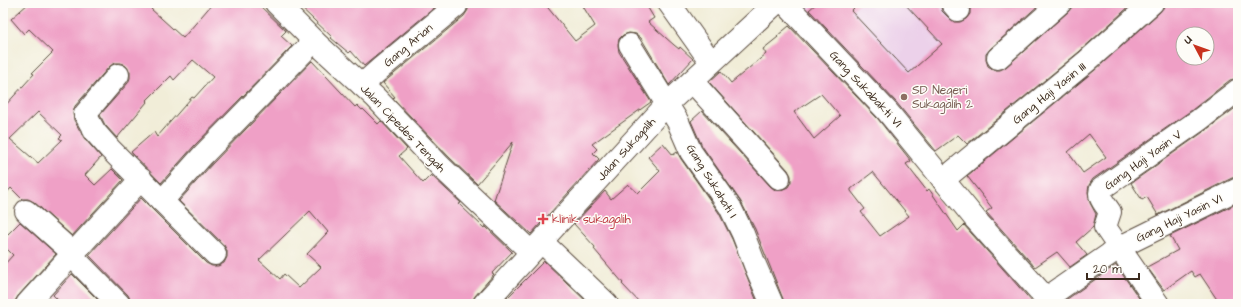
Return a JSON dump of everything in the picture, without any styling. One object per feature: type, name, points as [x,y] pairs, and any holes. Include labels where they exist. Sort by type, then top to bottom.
[{"type":"street","points":[[669,3],[711,62]]},
{"type":"street","name":"Jalan Sukagalih","points":[[484,304],[667,104],[776,3]]},
{"type":"street","name":"Gang Sukabakti VI","points":[[785,3],[887,111],[976,220],[1044,296],[1048,297],[1120,247]]},
{"type":"street","points":[[998,58],[1060,3]]},
{"type":"street","name":"Gang Haji Yasin III","points":[[943,180],[1087,62],[1152,3]]},
{"type":"street","name":"Jalan Cipedes Tengah","points":[[278,4],[314,41],[376,98],[440,166],[536,247],[607,304]]},
{"type":"street","name":"Gang Arian","points":[[362,85],[456,6]]},
{"type":"street","points":[[162,201],[203,155],[314,41]]},
{"type":"street","name":"Gang Sukahati I","points":[[630,45],[684,133],[691,152],[730,207],[743,234],[754,265],[772,304]]},
{"type":"street","points":[[118,75],[85,114],[95,132],[110,149],[215,254]]},
{"type":"street","points":[[692,81],[779,178]]},
{"type":"street","name":"Gang Haji Yasin V","points":[[1120,247],[1105,227],[1110,212],[1100,196],[1099,192],[1101,189],[1199,120],[1238,90]]},
{"type":"street","points":[[27,304],[141,179]]},
{"type":"street","name":"Gang Haji Yasin VI","points":[[1120,247],[1238,189]]},
{"type":"street","points":[[26,211],[72,254],[119,304]]},
{"type":"street","points":[[1120,247],[1158,304]]},
{"type":"shaded area","name":"SD Negeri Sukagalih 2","points":[[801,3],[943,3],[991,55],[901,139],[787,16]]},
{"type":"building","points":[[29,3],[156,3],[151,9],[183,38],[213,3],[257,3],[286,31],[281,36],[292,46],[194,146],[161,183],[131,152],[154,132],[157,137],[192,97],[194,98],[213,77],[193,60],[174,80],[171,76],[146,101],[147,102],[117,138],[105,125],[100,115],[128,83],[130,71],[121,63],[114,63],[109,67],[75,106],[73,113],[74,120],[84,138],[101,157],[85,175],[95,185],[112,169],[123,180],[72,236],[34,202],[28,199],[22,199],[11,188],[3,197],[3,108],[34,74],[32,73],[53,52],[29,29],[24,34],[11,19]],"holes":[[[38,112],[62,135],[59,138],[62,140],[38,163],[10,139]]]},
{"type":"building","points":[[296,3],[440,3],[364,66],[351,51],[349,53],[331,38],[332,37]]},
{"type":"building","points":[[468,3],[544,3],[575,41],[595,26],[581,3],[645,3],[654,18],[648,22],[674,45],[679,49],[680,47],[693,59],[669,85],[641,38],[636,34],[629,33],[623,35],[619,39],[619,52],[651,102],[592,144],[597,149],[593,153],[599,159],[531,234],[494,200],[513,142],[477,184],[393,98],[395,97],[383,83],[464,16],[468,10]]},
{"type":"building","points":[[817,3],[859,3],[851,11],[909,73],[942,44],[904,3],[940,3],[942,11],[949,18],[954,22],[960,22],[966,19],[970,14],[970,9],[976,3],[1041,3],[986,54],[988,66],[994,70],[1000,70],[1006,67],[1068,12],[1072,7],[1072,3],[1133,3],[1079,52],[967,144],[958,135],[936,151],[896,102],[809,10]]},
{"type":"building","points":[[1164,3],[1238,3],[1238,78],[1230,80],[1192,110],[1093,179],[1089,185],[1088,192],[1090,203],[1096,214],[1093,227],[1076,242],[1087,255],[1070,267],[1057,252],[1035,267],[986,212],[992,208],[967,176],[1095,70],[1164,7]],"holes":[[[1089,134],[1106,157],[1083,173],[1068,152]]]},
{"type":"building","points":[[789,26],[878,119],[911,161],[906,164],[927,191],[929,189],[958,231],[964,225],[1034,304],[784,304],[755,229],[741,202],[702,146],[691,121],[702,111],[770,186],[775,190],[781,190],[788,187],[791,182],[791,176],[788,170],[709,82],[721,71],[731,83],[766,54],[763,49],[778,37],[777,36]],"holes":[[[821,94],[840,116],[814,139],[794,112]],[[873,172],[909,216],[880,236],[861,212],[865,209],[851,191],[851,189]]]},
{"type":"building","points":[[312,61],[355,107],[357,105],[362,110],[363,109],[378,124],[381,121],[407,149],[399,156],[423,183],[431,175],[461,203],[459,204],[484,228],[485,226],[512,252],[492,273],[494,274],[475,296],[472,304],[131,304],[128,295],[89,255],[141,198],[206,263],[212,266],[218,266],[224,263],[227,257],[227,251],[224,245],[179,201],[212,164]],"holes":[[[310,211],[328,232],[307,254],[321,267],[299,288],[284,274],[280,279],[259,260]]]},
{"type":"building","points":[[1238,106],[1238,177],[1232,178],[1158,215],[1147,197],[1142,200],[1131,183]]},
{"type":"building","points":[[663,143],[673,155],[677,152],[719,213],[732,239],[758,304],[641,304],[622,284],[623,283],[594,249],[595,247],[574,224],[605,191],[611,199],[628,184],[638,193],[660,171],[648,157]]},
{"type":"building","points":[[1238,203],[1238,304],[1220,304],[1200,274],[1195,277],[1191,271],[1164,290],[1147,267],[1178,250],[1170,236]]},
{"type":"building","points":[[20,222],[56,254],[18,296],[15,304],[3,304],[3,266],[13,255],[3,245],[3,239]]},
{"type":"building","points":[[544,261],[589,304],[501,304]]},
{"type":"building","points":[[1116,265],[1143,304],[1060,304]]},
{"type":"building","points":[[72,274],[102,304],[62,304],[53,295]]},
{"type":"place","name":"SD Negeri Sukagalih 2","points":[[904,97]]},
{"type":"place","name":"klinik sukagalih","points":[[543,219]]}]
